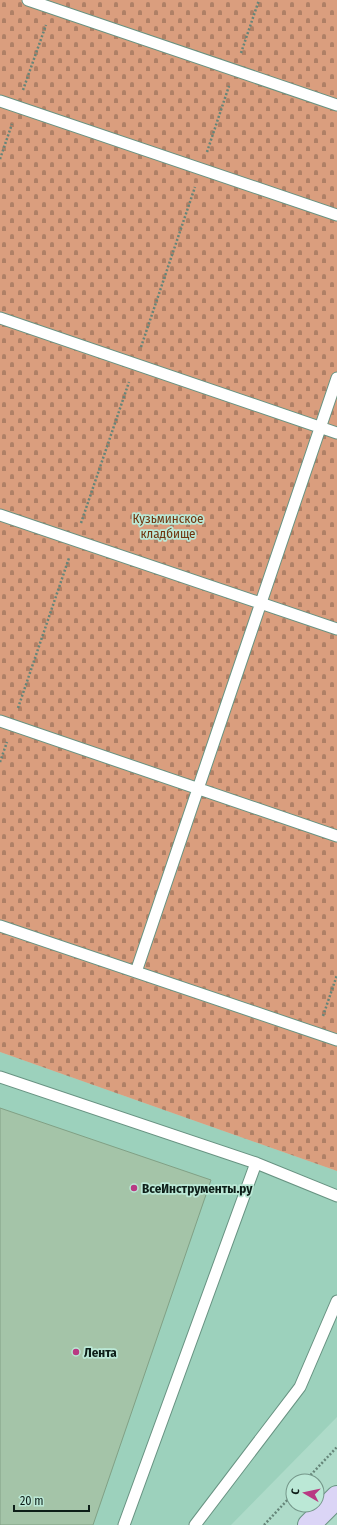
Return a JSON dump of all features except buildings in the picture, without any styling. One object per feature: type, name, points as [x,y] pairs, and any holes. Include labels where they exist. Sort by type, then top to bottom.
[{"type":"main road","points":[[309,1525],[337,1497]]},
{"type":"lane","points":[[28,0],[337,105]]},
{"type":"lane","points":[[0,101],[337,215]]},
{"type":"lane","points":[[0,318],[337,433]]},
{"type":"lane","points":[[136,972],[337,378]]},
{"type":"lane","points":[[0,515],[337,629]]},
{"type":"lane","points":[[0,721],[337,836]]},
{"type":"lane","points":[[0,926],[337,1040]]},
{"type":"lane","points":[[0,1077],[256,1163],[337,1196]]},
{"type":"lane","points":[[124,1525],[256,1163]]},
{"type":"lane","points":[[196,1525],[300,1387],[337,1301]]},
{"type":"path","points":[[0,159],[52,8]]},
{"type":"path","points":[[317,1034],[337,975]]},
{"type":"path","points":[[313,1473],[337,1447]]},
{"type":"path","points":[[264,1525],[285,1503]]},
{"type":"shaded area","points":[[0,1052],[337,1171],[337,1417],[231,1525],[0,1525]]},
{"type":"green space","name":"Кузьминское кладбище","points":[[0,0],[337,0],[337,1171],[0,1052]]},
{"type":"place","name":"ВсеИнструменты.ру","points":[[134,1188]]},
{"type":"place","name":"Лента","points":[[76,1352]]}]
